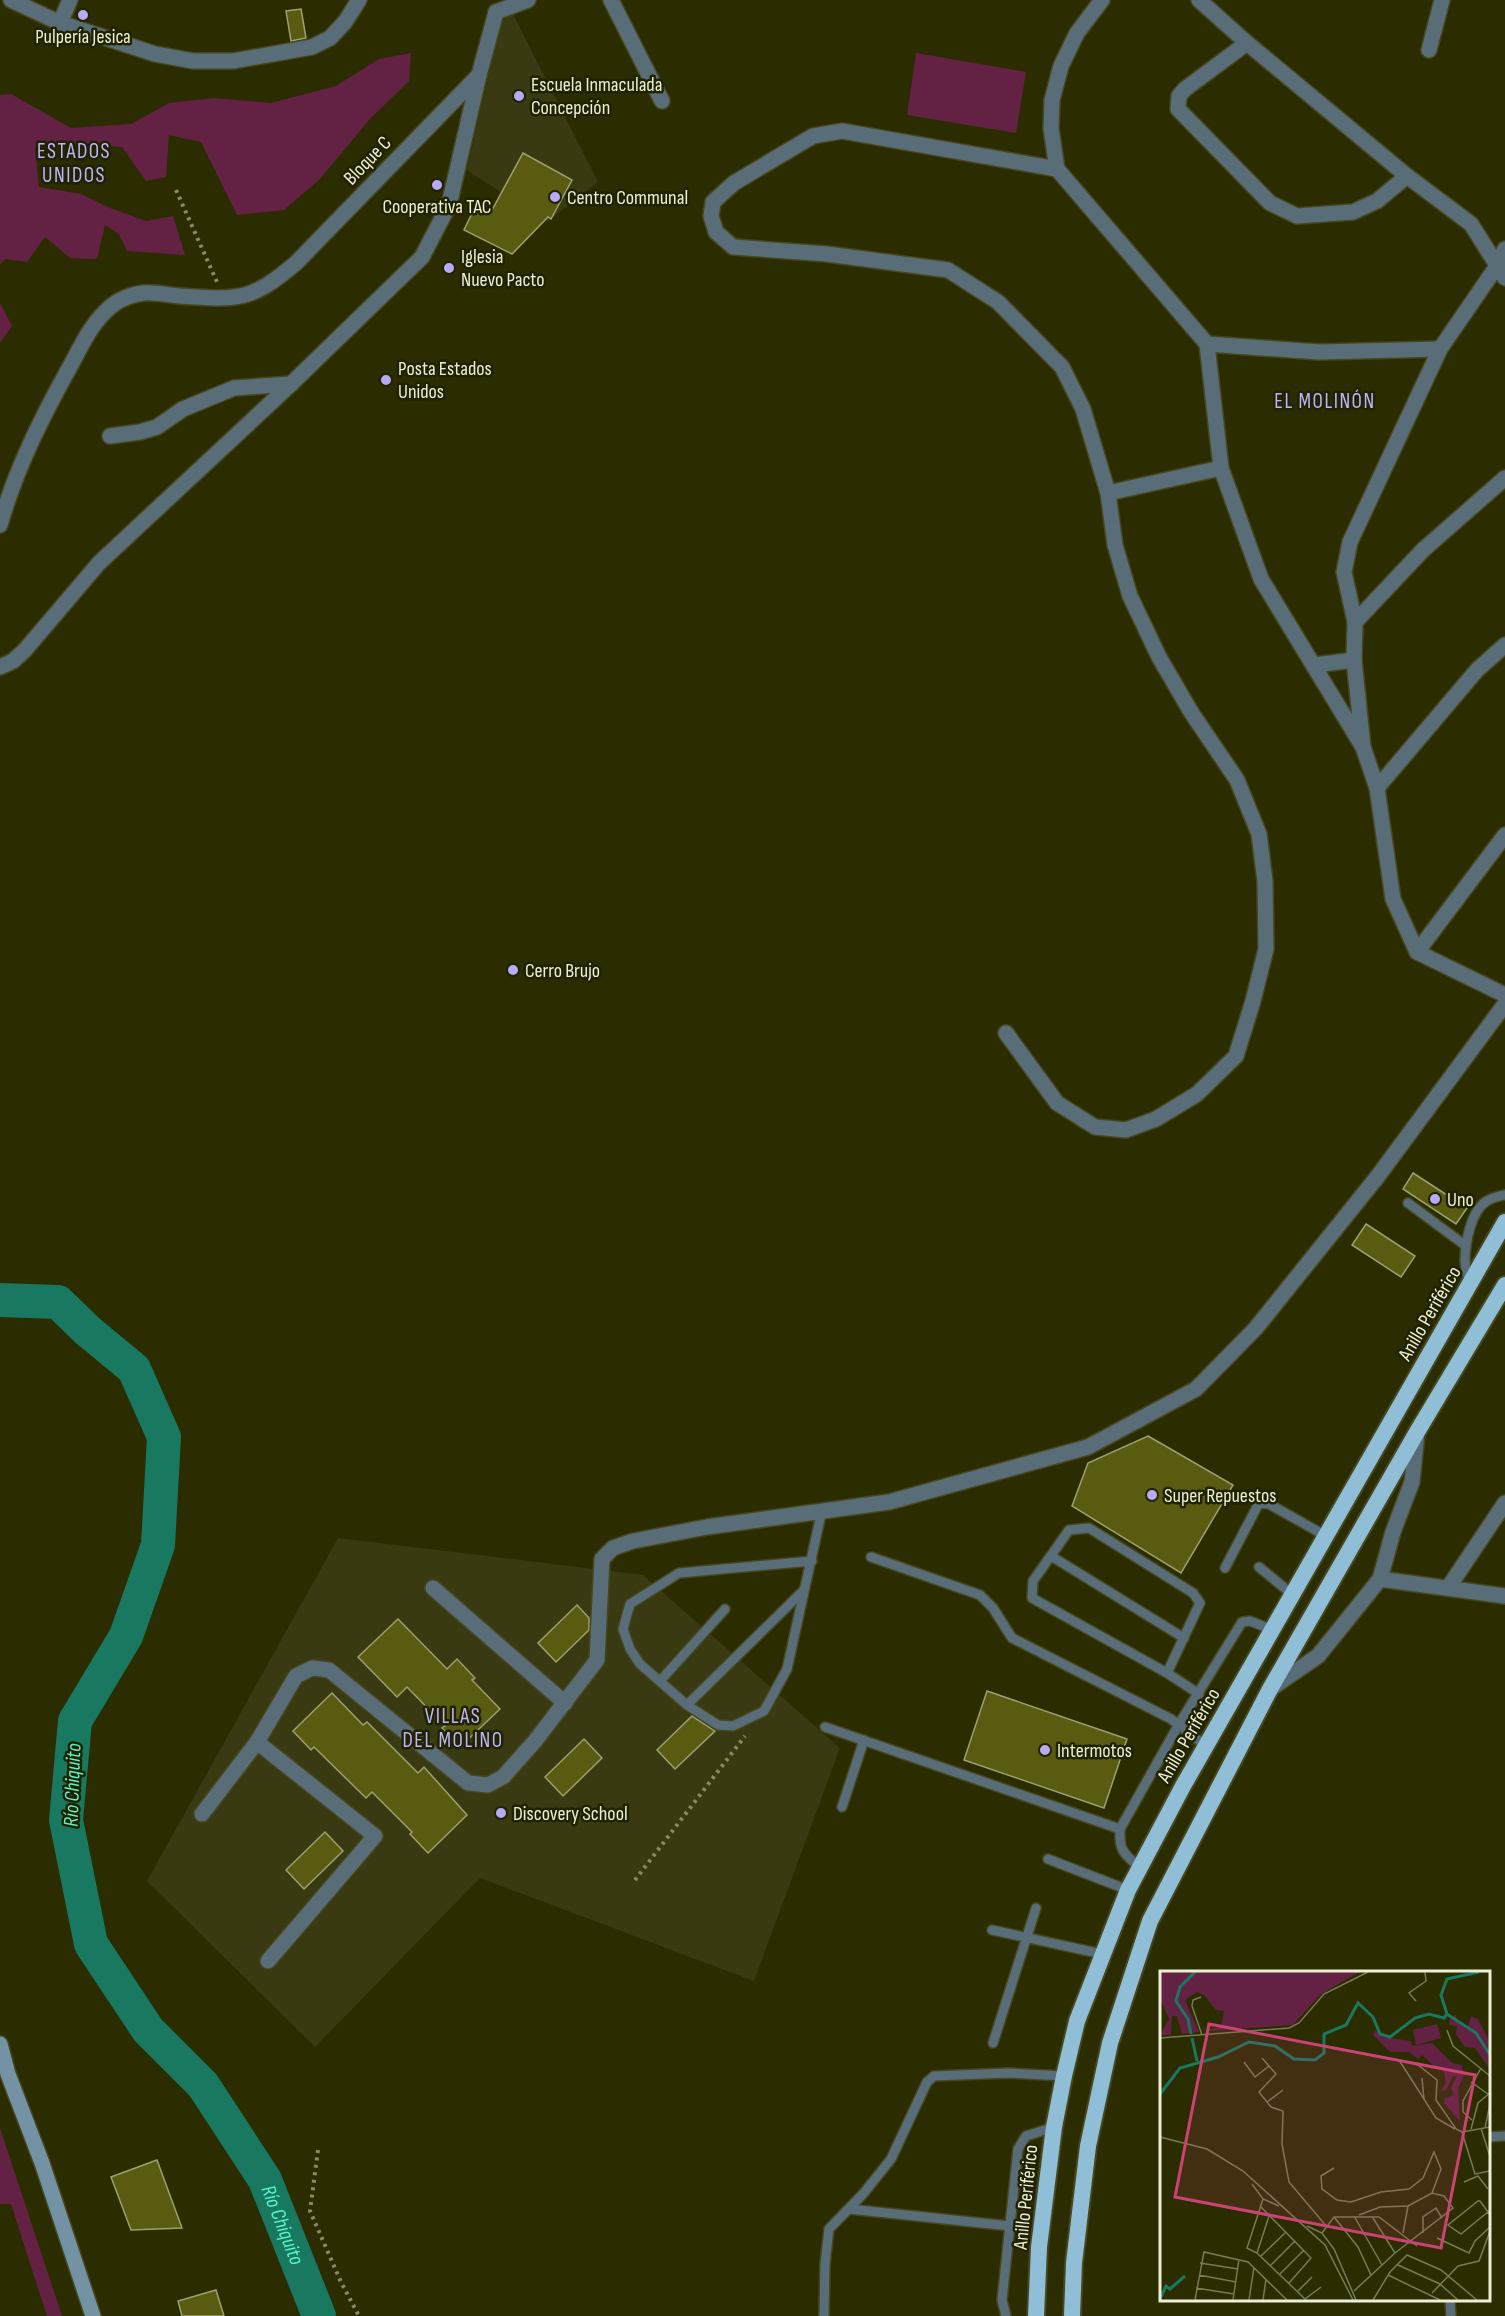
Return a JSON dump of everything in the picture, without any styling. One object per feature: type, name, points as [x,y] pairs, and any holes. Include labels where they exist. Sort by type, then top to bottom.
[{"type":"highway","name":"Anillo Periférico","points":[[1036,2316],[1040,2247],[1054,2127],[1064,2076],[1077,2020],[1128,1890],[1206,1746],[1505,1222]]},
{"type":"highway","points":[[1072,2316],[1074,2263],[1088,2146],[1110,2043],[1150,1921],[1270,1689],[1417,1432],[1505,1285]]},
{"type":"main road","points":[[0,2044],[8,2074],[42,2163],[93,2316]]},
{"type":"street","points":[[11,0],[60,23],[154,54],[193,61],[233,61],[312,47],[330,38],[345,22],[359,0]]},
{"type":"street","points":[[60,23],[70,0]]},
{"type":"street","points":[[493,6],[528,0]]},
{"type":"street","points":[[611,0],[662,101]]},
{"type":"street","points":[[1102,0],[1077,33],[1061,66],[1052,100],[1051,118],[1057,169],[1207,344],[1221,468],[1261,579],[1363,747],[1377,788],[1393,899],[1417,952],[1505,995]]},
{"type":"street","points":[[1199,0],[1247,43],[1407,176],[1471,224],[1501,272]]},
{"type":"street","points":[[1429,50],[1442,0]]},
{"type":"street","name":"Bloque C","points":[[0,525],[9,491],[54,394],[90,330],[103,314],[121,299],[144,293],[225,299],[240,297],[271,284],[296,263],[479,75],[493,6]]},
{"type":"street","points":[[1247,43],[1185,89],[1179,96],[1178,109],[1269,203],[1297,216],[1353,212],[1377,201],[1407,176]]},
{"type":"street","points":[[0,667],[13,661],[25,650],[99,563],[291,384],[422,257],[435,236],[449,205],[479,75]]},
{"type":"street","points":[[1006,1034],[1057,1103],[1095,1127],[1126,1130],[1156,1119],[1197,1094],[1236,1056],[1254,1001],[1266,950],[1265,881],[1259,834],[1237,780],[1191,712],[1159,657],[1130,596],[1115,545],[1108,493],[1083,409],[1062,367],[998,302],[948,270],[826,254],[733,247],[716,232],[711,216],[713,202],[734,183],[813,136],[842,131],[1057,169]]},
{"type":"street","points":[[1363,747],[1354,660],[1355,622],[1344,572],[1350,542],[1440,349],[1501,272],[1505,249]]},
{"type":"street","points":[[1207,344],[1319,352],[1440,349]]},
{"type":"street","points":[[110,436],[157,427],[183,409],[234,388],[291,384]]},
{"type":"street","points":[[1108,493],[1221,468]]},
{"type":"street","points":[[1355,622],[1423,550],[1505,478]]},
{"type":"street","points":[[1377,788],[1477,670],[1505,645]]},
{"type":"street","points":[[1314,665],[1354,660]]},
{"type":"street","points":[[1417,952],[1505,835]]},
{"type":"street","points":[[202,1814],[257,1742],[296,1676],[312,1668],[328,1670],[468,1783],[488,1785],[503,1777],[565,1703],[597,1660],[602,1559],[613,1548],[633,1541],[707,1527],[889,1502],[1088,1447],[1196,1389],[1256,1328],[1378,1176],[1505,1004]]},
{"type":"street","points":[[1270,1689],[1318,1656],[1380,1579],[1393,1533],[1412,1482],[1417,1432]]},
{"type":"street","points":[[1448,1588],[1505,1503]]},
{"type":"street","points":[[1380,1579],[1505,1596]]},
{"type":"street","points":[[433,1588],[565,1703]]},
{"type":"street","points":[[257,1742],[375,1836],[268,1961]]},
{"type":"lane","points":[[1470,1284],[1465,1263],[1466,1246],[1480,1207],[1487,1200],[1505,1195]]},
{"type":"lane","points":[[1408,1203],[1466,1246]]},
{"type":"lane","points":[[1225,1568],[1259,1503],[1269,1504],[1326,1536]]},
{"type":"lane","points":[[812,1562],[679,1573],[630,1604],[623,1629],[630,1649],[640,1664],[687,1705],[718,1725],[733,1726],[764,1711],[787,1669],[803,1591],[812,1562],[822,1510]]},
{"type":"lane","points":[[1167,1673],[1200,1604],[1198,1598],[1089,1528],[1069,1530],[1033,1581],[1032,1598],[1167,1673],[1198,1694]]},
{"type":"lane","points":[[1051,1556],[1184,1638]]},
{"type":"lane","points":[[871,1557],[980,1595],[993,1608],[1012,1638],[1179,1724],[1206,1746]]},
{"type":"lane","points":[[1259,1567],[1293,1595]]},
{"type":"lane","points":[[687,1705],[803,1591]]},
{"type":"lane","points":[[660,1681],[725,1609]]},
{"type":"lane","points":[[1140,1868],[1119,1845],[1120,1829],[1179,1724],[1242,1622],[1250,1621],[1273,1630]]},
{"type":"lane","points":[[825,1727],[1120,1829]]},
{"type":"lane","points":[[842,1807],[864,1740]]},
{"type":"lane","points":[[1048,1859],[1128,1890]]},
{"type":"lane","points":[[993,2043],[1036,1908]]},
{"type":"lane","points":[[992,1930],[1102,1954]]},
{"type":"lane","points":[[824,2316],[825,2264],[829,2229],[863,2194],[891,2159],[927,2082],[934,2076],[1008,2073],[1064,2076]]},
{"type":"lane","points":[[1006,2316],[1002,2300],[1018,2149],[1026,2136],[1054,2127]]},
{"type":"lane","points":[[1490,2137],[1505,2136]]},
{"type":"lane","points":[[849,2209],[1010,2226]]},
{"type":"path","points":[[176,190],[225,299]]},
{"type":"path","points":[[635,1880],[764,1711]]},
{"type":"path","points":[[318,2150],[310,2211],[341,2282],[359,2316]]},
{"type":"shaded area","name":"Escuela Inmaculada Concepción","points":[[512,12],[598,182],[547,222],[467,170],[500,23]]},
{"type":"shaded area","points":[[411,53],[409,81],[370,119],[320,179],[284,210],[237,215],[201,142],[169,135],[166,177],[146,181],[122,147],[77,143],[35,148],[39,187],[81,194],[110,208],[146,221],[173,216],[185,255],[127,251],[119,234],[105,225],[97,259],[70,258],[45,237],[27,262],[5,259],[0,265],[0,95],[11,94],[71,128],[131,124],[169,103],[214,98],[271,103],[336,86],[379,59]]},
{"type":"shaded area","points":[[916,53],[1026,72],[1016,133],[907,115]]},
{"type":"shaded area","points":[[0,303],[12,326],[0,343]]},
{"type":"shaded area","name":"Discovery School","points":[[338,1538],[643,1575],[840,1748],[754,1981],[480,1878],[315,2047],[147,1881]]},
{"type":"shaded area","points":[[0,2128],[62,2316],[47,2316],[11,2204],[0,2204]]},
{"type":"building","points":[[301,9],[306,38],[291,41],[286,11]]},
{"type":"building","points":[[523,153],[572,180],[551,219],[548,217],[512,254],[464,230],[477,203],[492,210]]},
{"type":"building","name":"Uno","points":[[1413,1173],[1467,1208],[1456,1224],[1403,1189]]},
{"type":"building","points":[[1366,1224],[1415,1256],[1401,1277],[1352,1245]]},
{"type":"building","name":"Super Repuestos","points":[[1148,1436],[1233,1485],[1181,1573],[1072,1506],[1088,1463]]},
{"type":"building","points":[[577,1605],[589,1618],[589,1630],[556,1662],[538,1643]]},
{"type":"building","points":[[398,1619],[447,1669],[457,1659],[475,1678],[472,1680],[500,1709],[460,1747],[442,1728],[445,1726],[407,1687],[397,1697],[358,1657]]},
{"type":"building","name":"Intermotos","points":[[987,1691],[1127,1739],[1104,1808],[964,1760]]},
{"type":"building","points":[[332,1693],[363,1725],[367,1722],[418,1773],[424,1767],[467,1815],[428,1853],[410,1834],[412,1832],[372,1792],[366,1798],[314,1747],[311,1750],[293,1731]]},
{"type":"building","points":[[692,1716],[715,1731],[675,1769],[657,1750]]},
{"type":"building","points":[[584,1739],[602,1758],[563,1796],[545,1777]]},
{"type":"building","points":[[325,1832],[343,1851],[304,1889],[286,1870]]},
{"type":"building","points":[[157,2160],[182,2228],[131,2230],[111,2177]]},
{"type":"building","points":[[216,2290],[224,2316],[182,2316],[178,2301]]},
{"type":"waterway","name":"Río Chiquito","points":[[0,1300],[58,1302],[88,1331],[134,1369],[164,1437],[158,1545],[126,1636],[75,1721],[66,1820],[91,1944],[148,2030],[203,2085],[265,2180],[319,2316]]},
{"type":"place","name":"Pulpería Jesica","points":[[83,15]]},
{"type":"place","name":"Escuela Inmaculada Concepción","points":[[519,96]]},
{"type":"place","name":"Cooperativa TAC","points":[[437,185]]},
{"type":"place","name":"Centro Communal","points":[[555,197]]},
{"type":"place","name":"Iglesia Nuevo Pacto","points":[[449,268]]},
{"type":"place","name":"Posta Estados Unidos","points":[[386,380]]},
{"type":"place","name":"Cerro Brujo","points":[[513,970]]},
{"type":"place","name":"Uno","points":[[1435,1199]]},
{"type":"place","name":"Super Repuestos","points":[[1152,1495]]},
{"type":"place","name":"Intermotos","points":[[1045,1750]]},
{"type":"place","name":"Discovery School","points":[[501,1813]]},
{"type":"district","name":"ESTADOS UNIDOS","points":[[74,163]]},
{"type":"district","name":"EL MOLINÓN","points":[[1325,401]]},
{"type":"district","name":"VILLAS DEL MOLINO","points":[[453,1728]]}]
